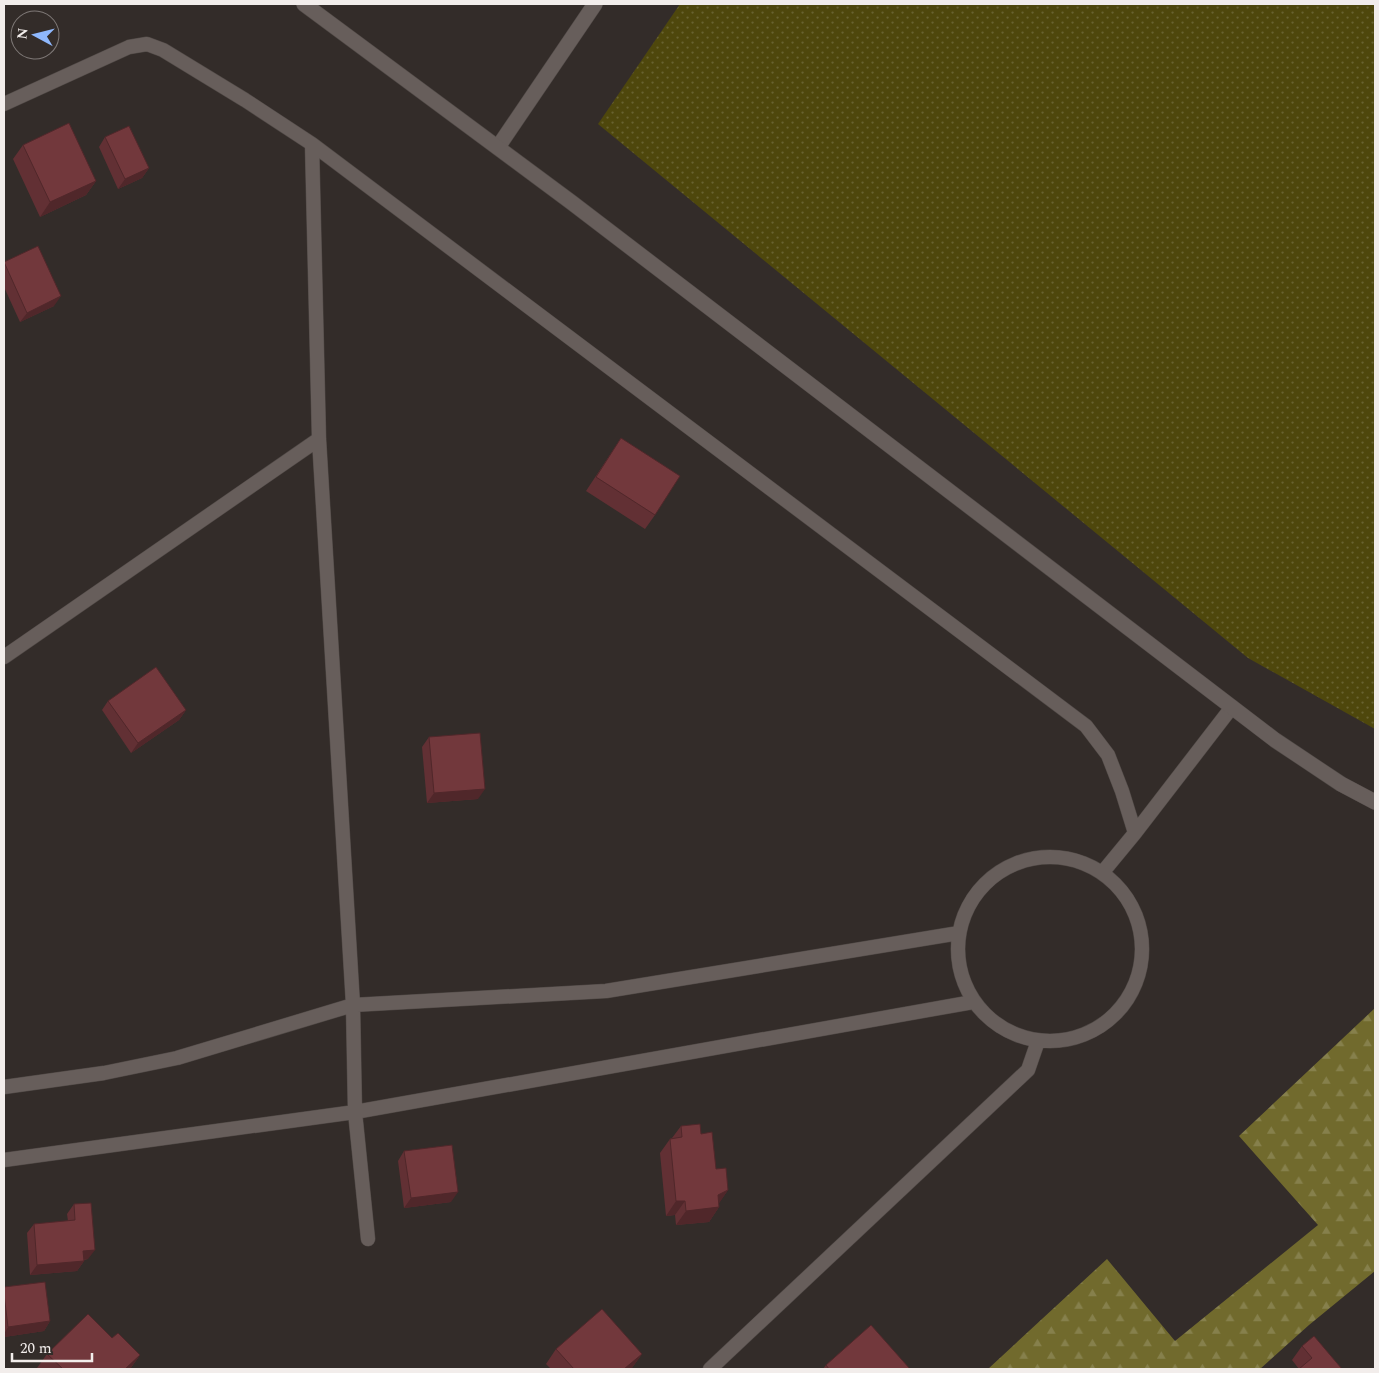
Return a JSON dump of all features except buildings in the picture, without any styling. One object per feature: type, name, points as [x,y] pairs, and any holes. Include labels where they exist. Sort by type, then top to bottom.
[{"type":"street","points":[[304,4],[498,146],[1275,740],[1341,784],[1375,802]]},
{"type":"street","points":[[498,146],[595,4]]},
{"type":"lane","points":[[4,104],[129,47],[147,44],[163,50],[245,100],[312,144],[1086,726],[1108,755],[1122,790],[1135,833]]},
{"type":"lane","points":[[312,144],[319,439],[353,1005],[355,1112],[368,1239]]},
{"type":"lane","points":[[4,657],[319,439]]},
{"type":"lane","points":[[1102,873],[1232,707]]},
{"type":"lane","points":[[1044,857],[1064,858],[1084,863],[1102,873],[1117,885],[1128,900],[1136,917],[1141,935],[1142,954],[1139,973],[1132,991],[1122,1007],[1109,1020],[1093,1031],[1076,1038],[1057,1042],[1019,1037],[1002,1028],[986,1016],[973,1002],[959,969],[957,951],[959,934],[964,914],[974,896],[988,880],[1005,868],[1024,860],[1044,857]]},
{"type":"lane","points":[[4,1087],[104,1073],[177,1058],[353,1005],[606,991],[959,934]]},
{"type":"lane","points":[[4,1160],[355,1112],[973,1002]]},
{"type":"lane","points":[[710,1369],[1028,1070],[1038,1041]]},
{"type":"shaded area","points":[[680,4],[1375,4],[1375,729],[1248,658],[598,124]]},
{"type":"green space","points":[[1375,1008],[1375,1271],[1309,1325],[1260,1369],[988,1369],[1107,1259],[1175,1341],[1318,1225],[1239,1136]]}]
